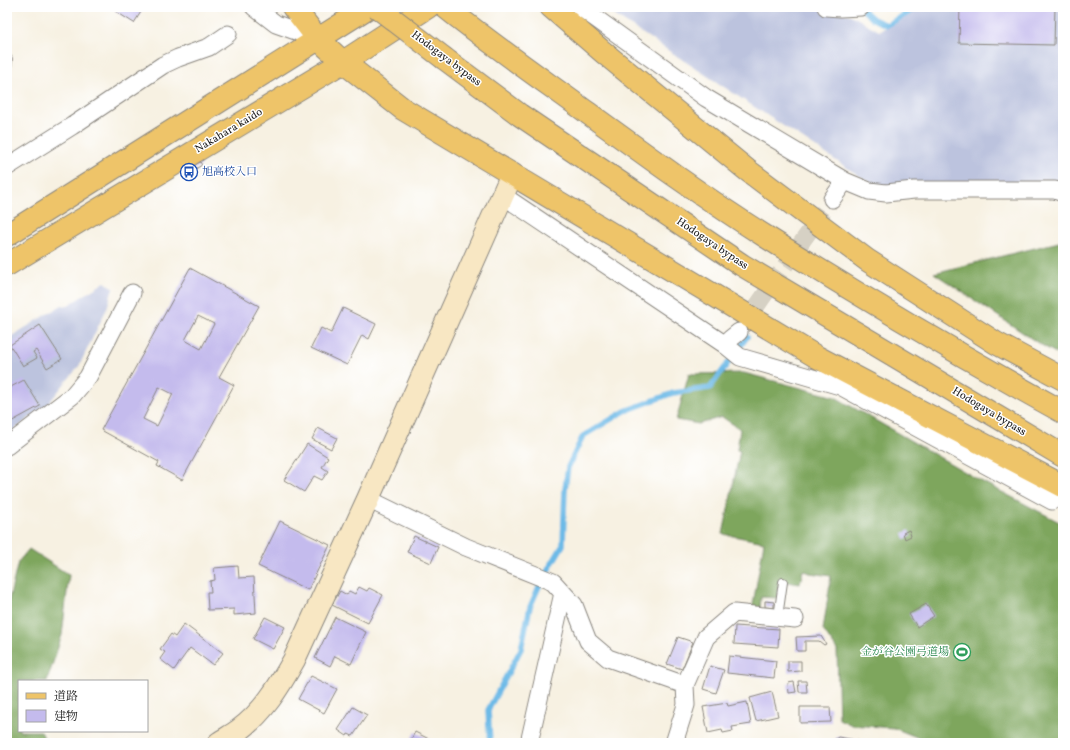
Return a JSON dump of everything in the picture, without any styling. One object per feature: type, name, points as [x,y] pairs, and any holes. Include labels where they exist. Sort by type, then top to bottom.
[{"type":"main road","points":[[293,7],[318,39],[343,62],[403,108],[817,357],[1057,494]]},
{"type":"main road","points":[[7,235],[369,7]]},
{"type":"main road","name":"Hodogaya bypass","points":[[377,7],[520,115],[742,265],[1063,456]]},
{"type":"main road","name":"Nakahara kaido","points":[[7,265],[163,171],[238,130],[428,7]]},
{"type":"main road","points":[[444,7],[659,165],[767,237],[890,314],[1063,412]]},
{"type":"main road","points":[[551,7],[603,52],[747,170],[867,260],[996,343],[1063,379]]},
{"type":"street","points":[[254,7],[276,24],[318,39]]},
{"type":"street","points":[[580,7],[706,98],[845,181],[869,191],[1055,190],[1063,193]]},
{"type":"street","points":[[833,8],[861,7]]},
{"type":"street","points":[[7,167],[72,126],[162,65],[209,47],[228,34]]},
{"type":"street","points":[[219,743],[238,730],[261,710],[284,679],[294,660],[368,499],[512,174]]},
{"type":"street","points":[[832,199],[845,181]]},
{"type":"street","points":[[502,195],[724,344],[740,357],[840,386],[1057,494]]},
{"type":"street","points":[[7,446],[72,396],[88,376],[132,293]]},
{"type":"street","points":[[724,344],[739,332]]},
{"type":"street","points":[[368,499],[466,547],[537,576],[558,588],[574,605],[588,641],[608,658],[685,685]]},
{"type":"street","points":[[529,743],[558,588]]},
{"type":"street","points":[[674,743],[686,705],[685,685],[706,637],[734,613],[795,619]]},
{"type":"lane","points":[[163,171],[181,169],[188,165]]},
{"type":"lane","points":[[778,617],[784,582]]},
{"type":"shaded area","points":[[602,7],[818,7],[851,15],[879,31],[924,7],[1063,7],[1063,186],[885,188],[872,184]]},
{"type":"shaded area","points":[[105,282],[113,288],[107,308],[79,366],[47,405],[7,435],[7,339],[62,305],[67,306]]},
{"type":"green space","points":[[1063,242],[1063,357],[1038,343],[934,273]]},
{"type":"green space","points":[[744,373],[835,397],[979,480],[1063,524],[1063,743],[921,743],[919,738],[894,728],[852,725],[839,719],[837,650],[823,630],[831,576],[810,573],[803,570],[800,584],[779,581],[777,598],[761,597],[760,610],[752,610],[764,542],[723,534],[740,451],[737,450],[740,429],[722,417],[699,424],[676,420],[689,374]]},
{"type":"green space","points":[[29,549],[69,575],[62,635],[47,680],[18,680],[18,732],[41,732],[46,743],[7,743],[7,608],[18,562]]},
{"type":"building","points":[[117,7],[144,7],[134,23],[115,11]]},
{"type":"building","points":[[960,7],[1055,7],[1054,45],[959,43]]},
{"type":"building","points":[[200,162],[202,165],[189,173],[187,170]]},
{"type":"building","points":[[190,268],[259,306],[219,377],[234,385],[182,480],[157,466],[159,462],[101,430]],"holes":[[[198,316],[214,324],[201,349],[185,340]],[[159,387],[173,394],[157,426],[143,419]]]},
{"type":"building","points":[[343,308],[376,324],[369,339],[362,335],[347,365],[311,348],[321,328],[331,333]]},
{"type":"building","points":[[40,325],[62,359],[47,368],[36,350],[33,352],[37,358],[23,366],[10,345]]},
{"type":"building","points":[[24,380],[40,406],[7,424],[7,389]]},
{"type":"building","points":[[318,428],[337,438],[331,449],[312,439]]},
{"type":"building","points":[[307,444],[328,457],[322,467],[328,471],[322,480],[314,476],[304,492],[284,480]]},
{"type":"building","points":[[280,521],[330,545],[308,590],[258,566]]},
{"type":"building","points":[[909,530],[911,536],[905,539],[903,533]]},
{"type":"building","points":[[414,536],[438,547],[431,563],[407,552]]},
{"type":"building","points":[[238,566],[239,578],[254,577],[256,613],[234,615],[234,609],[208,610],[207,592],[211,592],[210,581],[215,580],[214,568]]},
{"type":"building","points":[[359,587],[367,591],[369,588],[383,595],[368,623],[332,605],[340,591],[347,595],[349,591],[355,594]]},
{"type":"building","points":[[765,601],[774,602],[774,608],[765,607]]},
{"type":"building","points":[[926,604],[934,616],[917,627],[909,614]]},
{"type":"building","points":[[265,617],[285,627],[273,649],[253,639]]},
{"type":"building","points":[[335,617],[366,632],[351,664],[335,656],[330,666],[315,658]]},
{"type":"building","points":[[184,624],[223,653],[213,665],[190,648],[174,670],[160,659],[165,652],[160,649],[171,634],[175,637]]},
{"type":"building","points":[[735,626],[779,629],[778,647],[734,644]]},
{"type":"building","points":[[821,636],[826,644],[824,645],[819,641],[805,641],[805,651],[797,651],[796,637]]},
{"type":"building","points":[[678,637],[693,642],[682,669],[667,664]]},
{"type":"building","points":[[729,656],[776,661],[774,678],[727,673]]},
{"type":"building","points":[[788,661],[801,661],[801,671],[788,672]]},
{"type":"building","points":[[710,666],[724,670],[716,693],[703,689]]},
{"type":"building","points":[[311,676],[337,689],[324,713],[298,699]]},
{"type":"building","points":[[798,681],[806,681],[807,692],[799,692]]},
{"type":"building","points":[[794,682],[796,692],[789,693],[788,683]]},
{"type":"building","points":[[772,692],[778,716],[756,721],[750,698]]},
{"type":"building","points":[[747,702],[751,724],[732,727],[733,731],[723,733],[722,730],[708,733],[703,707],[727,703],[728,706]]},
{"type":"building","points":[[353,707],[367,715],[353,736],[348,734],[347,736],[338,730]]},
{"type":"building","points":[[800,707],[830,707],[831,722],[800,723]]},
{"type":"building","points":[[415,732],[437,743],[409,743]]},
{"type":"building","points":[[838,737],[868,742],[830,743]]},
{"type":"waterway","points":[[861,8],[873,19],[887,25],[918,7]]},
{"type":"waterway","points":[[490,743],[488,710],[521,649],[530,607],[541,582],[563,545],[565,489],[568,467],[583,436],[625,411],[673,393],[710,388],[747,337]]},
{"type":"tunnel","points":[[742,327],[832,199]]},
{"type":"place","name":"旭高校入口","points":[[189,172]]},
{"type":"place","name":"金が谷公園弓道場","points":[[962,652]]}]
